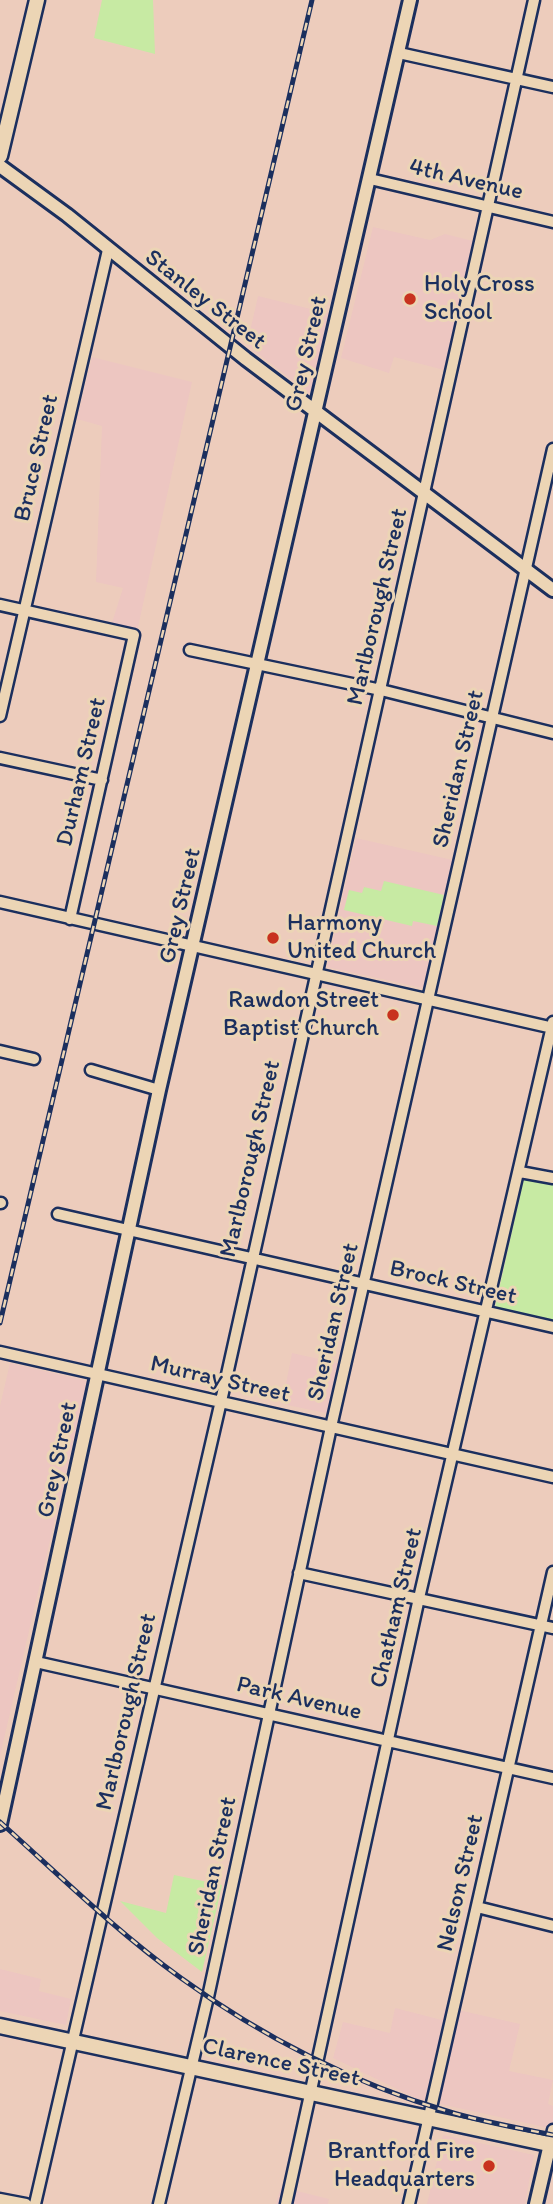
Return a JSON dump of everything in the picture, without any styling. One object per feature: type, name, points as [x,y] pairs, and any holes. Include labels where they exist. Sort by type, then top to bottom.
[{"type":"main road","points":[[0,156],[37,0]]},
{"type":"main road","name":"Clarence Street","points":[[0,2026],[431,2118],[552,2140]]},
{"type":"street","name":"Grey Street","points":[[0,1824],[159,1090],[411,0]]},
{"type":"street","name":"Marlborough Street","points":[[35,2204],[220,1402],[534,0]]},
{"type":"street","points":[[399,53],[553,87]]},
{"type":"street","name":"Stanley Street","points":[[0,166],[315,411],[553,590]]},
{"type":"street","name":"4th Avenue","points":[[370,179],[553,222]]},
{"type":"street","name":"Bruce Street","points":[[0,716],[108,250]]},
{"type":"street","name":"Sheridan Street","points":[[159,2204],[270,1714],[331,1427],[553,449]]},
{"type":"street","points":[[0,605],[24,610]]},
{"type":"street","name":"Durham Street","points":[[24,610],[134,635],[69,919]]},
{"type":"street","points":[[190,650],[381,690],[553,733]]},
{"type":"street","points":[[0,758],[102,780]]},
{"type":"street","points":[[0,902],[429,1001],[553,1026]]},
{"type":"street","name":"Chatham Street","points":[[286,2204],[313,2093],[419,1598],[553,1026]]},
{"type":"street","points":[[0,1051],[34,1059]]},
{"type":"street","points":[[91,1070],[159,1090]]},
{"type":"street","points":[[520,1172],[553,1178]]},
{"type":"street","name":"Brock Street","points":[[58,1214],[553,1327]]},
{"type":"street","name":"Murray Street","points":[[0,1352],[553,1477]]},
{"type":"street","name":"Nelson Street","points":[[409,2204],[431,2118],[553,1572]]},
{"type":"street","points":[[299,1573],[553,1628]]},
{"type":"street","name":"Park Avenue","points":[[36,1662],[553,1779]]},
{"type":"street","points":[[477,1907],[553,1926]]},
{"type":"street","points":[[536,2204],[552,2140]]},
{"type":"street","points":[[0,2199],[26,2204]]},
{"type":"shaded area","name":"Holy Cross School","points":[[373,227],[430,240],[445,234],[477,242],[448,371],[394,357],[389,373],[341,358]]},
{"type":"shaded area","points":[[258,296],[331,314],[310,394],[247,345]]},
{"type":"shaded area","points":[[92,357],[192,382],[136,636],[110,629],[123,588],[96,582],[102,426],[77,419]]},
{"type":"shaded area","points":[[356,838],[457,861],[428,989],[327,967]]},
{"type":"shaded area","points":[[292,1353],[341,1364],[331,1414],[282,1404]]},
{"type":"shaded area","points":[[10,1363],[87,1381],[0,1756],[0,1406]]},
{"type":"shaded area","points":[[0,1969],[41,1979],[39,1991],[71,1999],[66,2025],[0,2011]]},
{"type":"shaded area","points":[[445,2007],[520,2024],[509,2071],[553,2080],[548,2104],[553,2106],[553,2129],[418,2099],[333,2058],[343,2022],[390,2033],[395,2008],[442,2020]]},
{"type":"shaded area","points":[[443,2135],[534,2155],[525,2204],[427,2204]]},
{"type":"shaded area","points":[[281,2187],[329,2199],[328,2204],[276,2204]]},
{"type":"green space","points":[[102,0],[153,0],[155,54],[94,38]]},
{"type":"green space","points":[[384,881],[444,895],[437,926],[413,921],[412,926],[344,910],[349,890],[362,893],[364,887],[381,891]]},
{"type":"green space","points":[[524,1178],[553,1185],[553,1320],[495,1307]]},
{"type":"green space","points":[[174,1875],[222,1885],[202,1972],[157,1938],[120,1901],[166,1913]]},
{"type":"railway","points":[[0,1323],[312,0]]},
{"type":"railway","points":[[0,1822],[157,1960],[276,2039],[344,2073],[414,2101],[475,2119],[553,2135]]},
{"type":"place","name":"Holy Cross School","points":[[410,299]]},
{"type":"place","name":"Harmony United Church","points":[[273,938]]},
{"type":"place","name":"Rawdon Street Baptist Church","points":[[393,1015]]},
{"type":"place","name":"Brantford Fire Headquarters","points":[[489,2166]]}]
